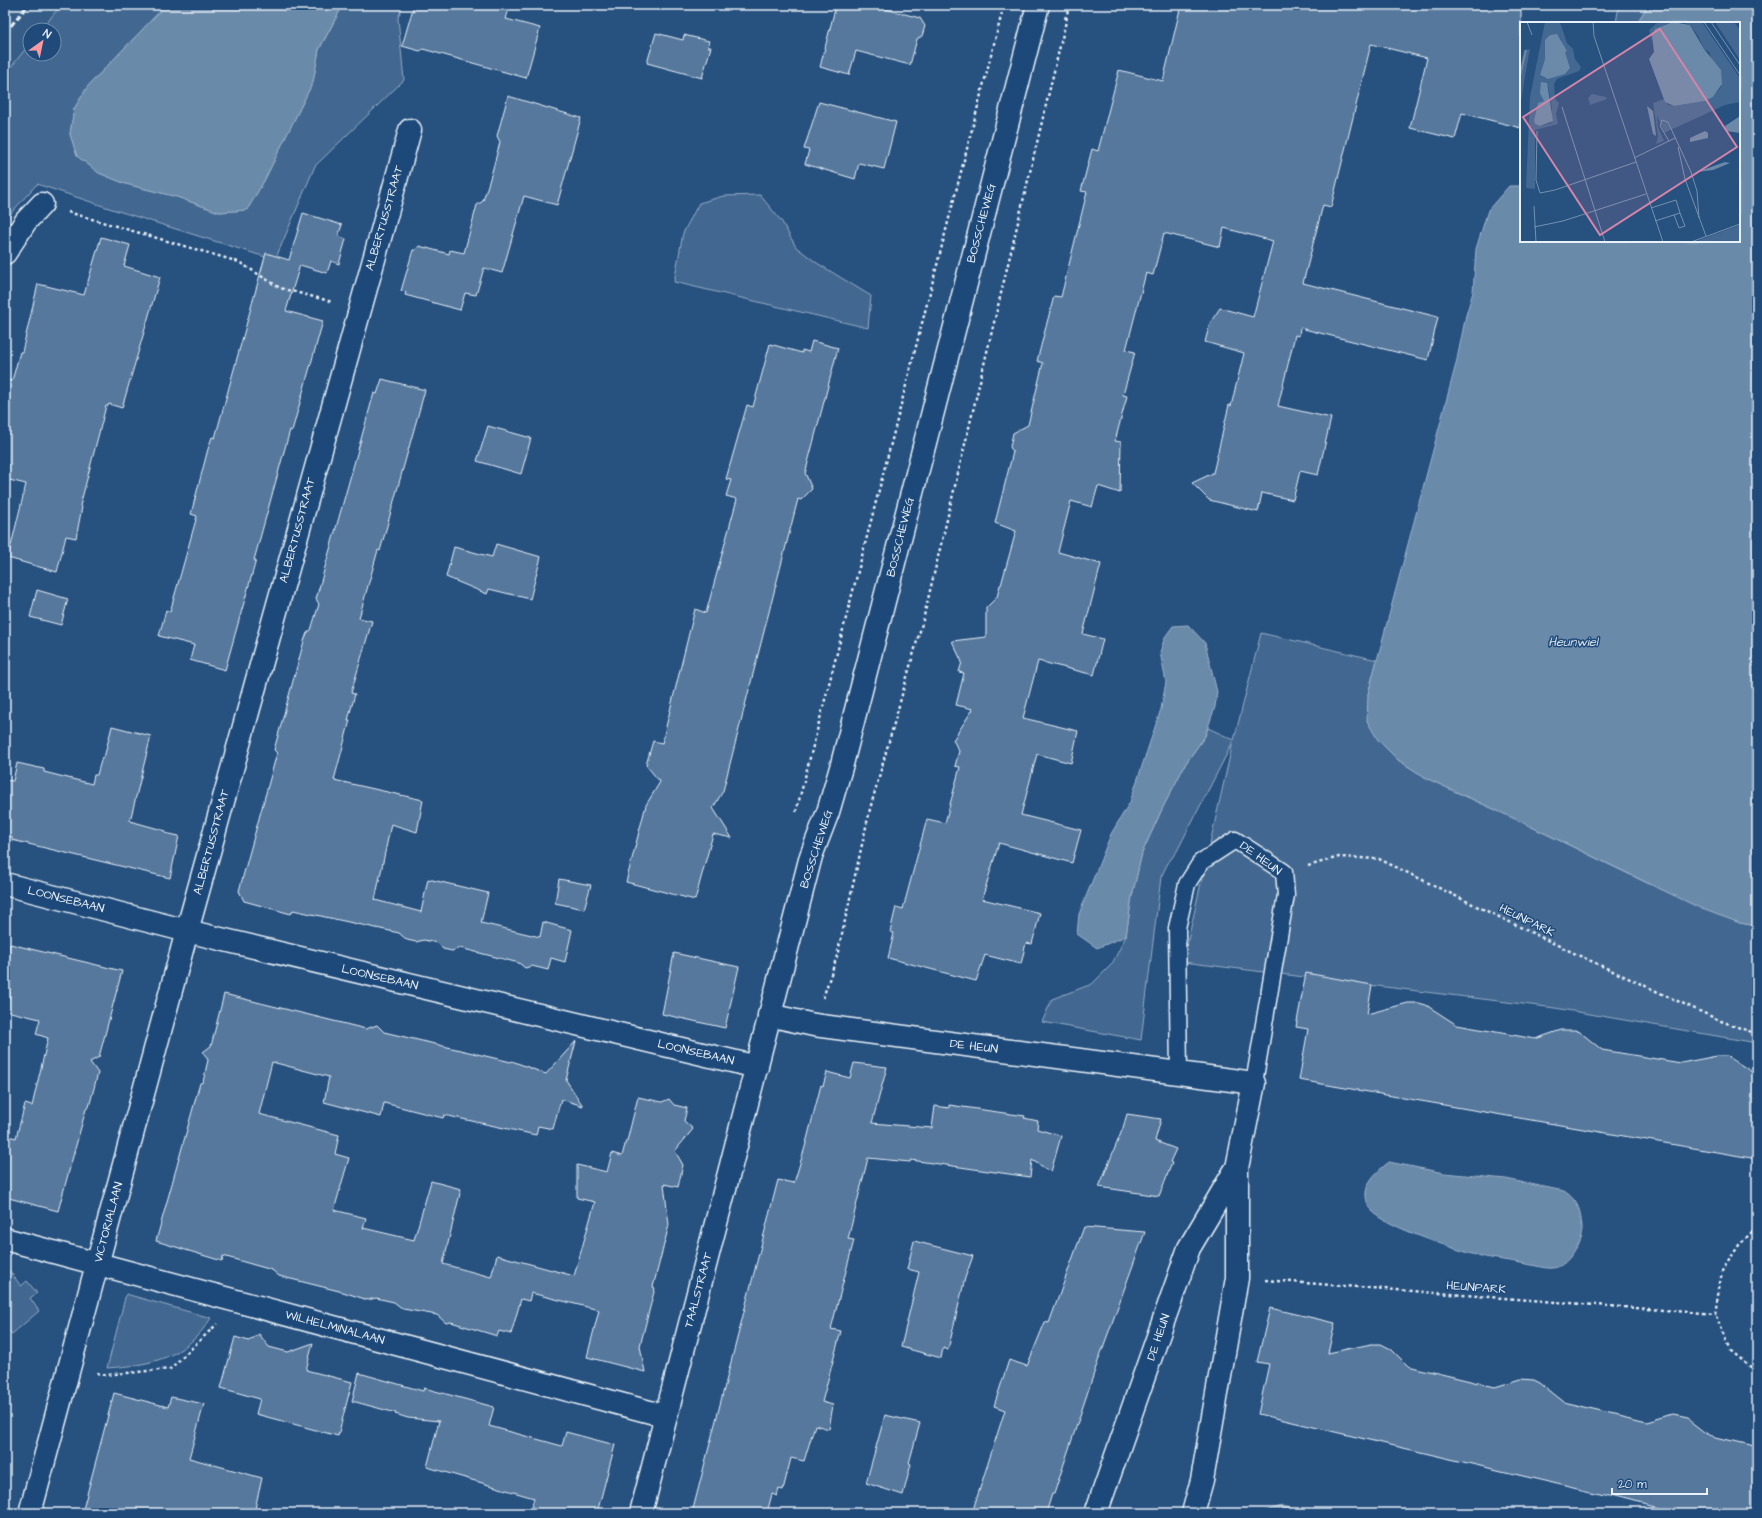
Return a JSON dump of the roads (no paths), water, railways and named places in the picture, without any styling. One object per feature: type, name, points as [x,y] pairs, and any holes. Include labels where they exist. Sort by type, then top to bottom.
[{"type":"street","name":"BOSSCHEWEG","points":[[757,1067],[769,1015],[812,856],[828,812],[842,764],[1038,5]]},
{"type":"street","name":"ALBERTUSSTRAAT","points":[[187,931],[358,309],[410,130]]},
{"type":"street","points":[[5,253],[26,221],[42,204]]},
{"type":"street","name":"LOONSEBAAN","points":[[5,884],[187,931],[757,1067]]},
{"type":"street","name":"VICTORIALAAN","points":[[30,1513],[187,931]]},
{"type":"street","name":"DE HEUN","points":[[769,1015],[814,1025],[1254,1083],[1237,1168],[1237,1278],[1202,1480],[1193,1513]]},
{"type":"street","name":"TAALSTRAAT","points":[[640,1513],[757,1067]]},
{"type":"street","name":"DE HEUN","points":[[1096,1513],[1189,1248],[1237,1168]]},
{"type":"street","name":"WILHELMINALAAN","points":[[5,1239],[665,1416]]},
{"type":"lane","name":"DE HEUN","points":[[1179,1073],[1177,928],[1187,884],[1201,862],[1235,840],[1284,872],[1286,895],[1254,1083]]},
{"type":"water","points":[[166,5],[343,5],[319,49],[313,82],[264,181],[247,210],[219,212],[177,197],[126,184],[99,173],[77,156],[70,134],[74,109],[88,86]]},
{"type":"water","name":"Heunwiel","points":[[1652,5],[1757,5],[1757,926],[1740,923],[1702,909],[1511,817],[1428,779],[1398,760],[1378,740],[1367,721],[1368,694],[1456,364],[1466,315],[1473,292],[1476,249],[1488,210],[1509,186],[1520,186],[1520,242],[1740,242],[1740,22],[1638,22],[1645,10]]},
{"type":"water","points":[[1188,625],[1205,643],[1217,692],[1215,707],[1205,736],[1186,763],[1163,807],[1142,853],[1132,896],[1126,936],[1097,948],[1077,934],[1079,914],[1111,834],[1130,802],[1161,709],[1166,682],[1160,652],[1165,637],[1173,626]]},
{"type":"water","points":[[1389,1162],[1444,1173],[1506,1179],[1564,1191],[1573,1198],[1580,1211],[1582,1233],[1580,1239],[1574,1252],[1564,1263],[1559,1267],[1547,1268],[1472,1254],[1416,1235],[1386,1221],[1375,1214],[1369,1207],[1366,1200],[1367,1187],[1370,1181]]},
{"type":"water","points":[[1282,1506],[1308,1513],[1259,1513]]},
{"type":"railway","points":[[5,33],[28,5]]}]
